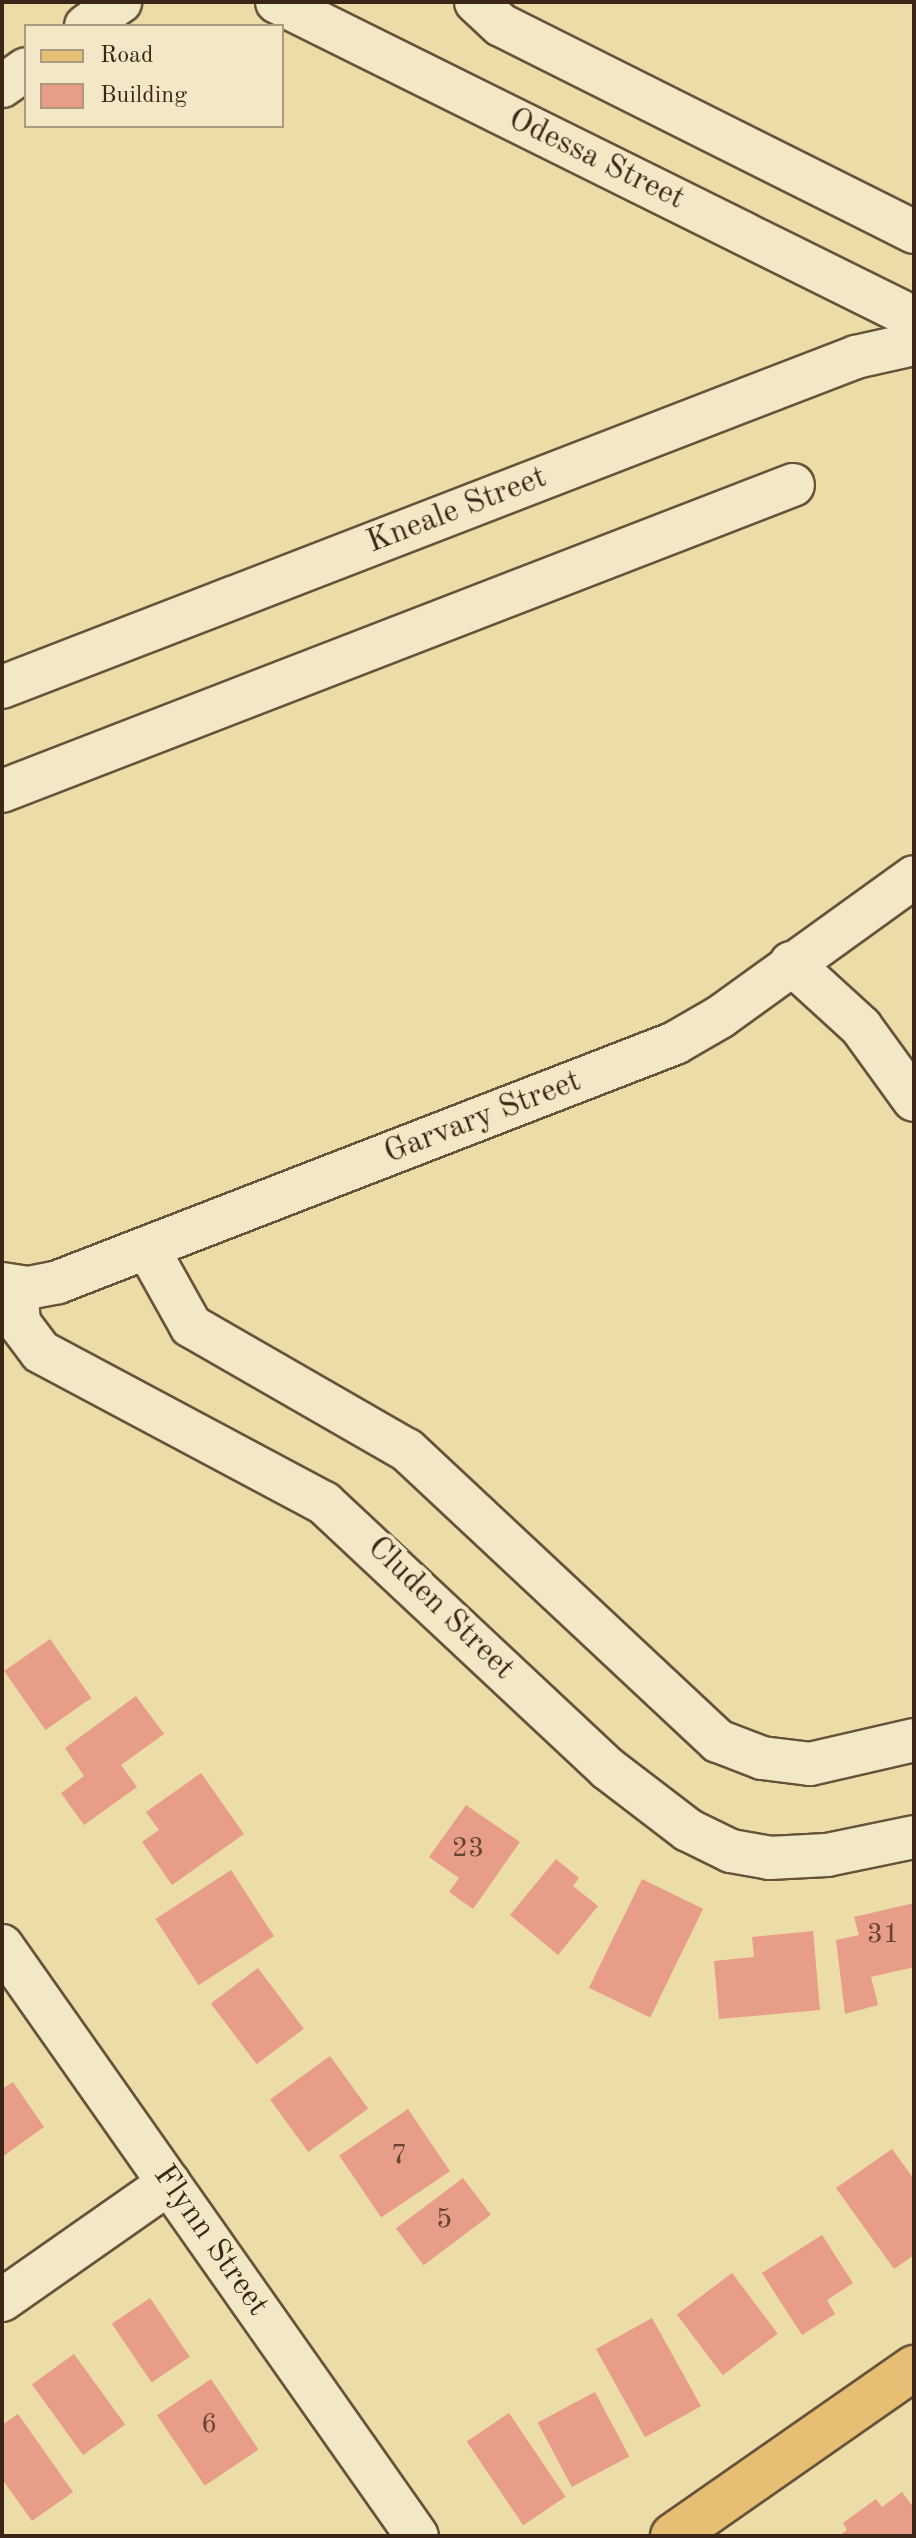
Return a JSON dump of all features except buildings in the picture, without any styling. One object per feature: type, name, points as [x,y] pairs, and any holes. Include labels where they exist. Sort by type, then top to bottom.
[{"type":"main road","points":[[673,2536],[914,2368]]},
{"type":"street","points":[[89,24],[120,2]]},
{"type":"street","name":"Odessa Street","points":[[277,2],[914,318]]},
{"type":"street","points":[[476,2],[501,25],[914,232]]},
{"type":"street","points":[[2,86],[24,70]]},
{"type":"street","name":"Kneale Street","points":[[2,687],[856,357],[914,344]]},
{"type":"street","points":[[2,791],[793,485]]},
{"type":"street","name":"Garvary Street","points":[[9,1286],[58,1282],[675,1043],[914,877]]},
{"type":"street","points":[[791,963],[861,1027],[914,1100]]},
{"type":"street","points":[[148,1249],[172,1301],[191,1326],[407,1450],[718,1741],[762,1758],[810,1764],[914,1740]]},
{"type":"street","name":"Cluden Street","points":[[9,1286],[21,1329],[41,1352],[324,1503],[618,1778],[688,1830],[731,1851],[769,1858],[827,1855],[914,1837]]},
{"type":"street","name":"Flynn Street","points":[[2,1946],[417,2536]]},
{"type":"street","points":[[2,2300],[169,2183]]}]
